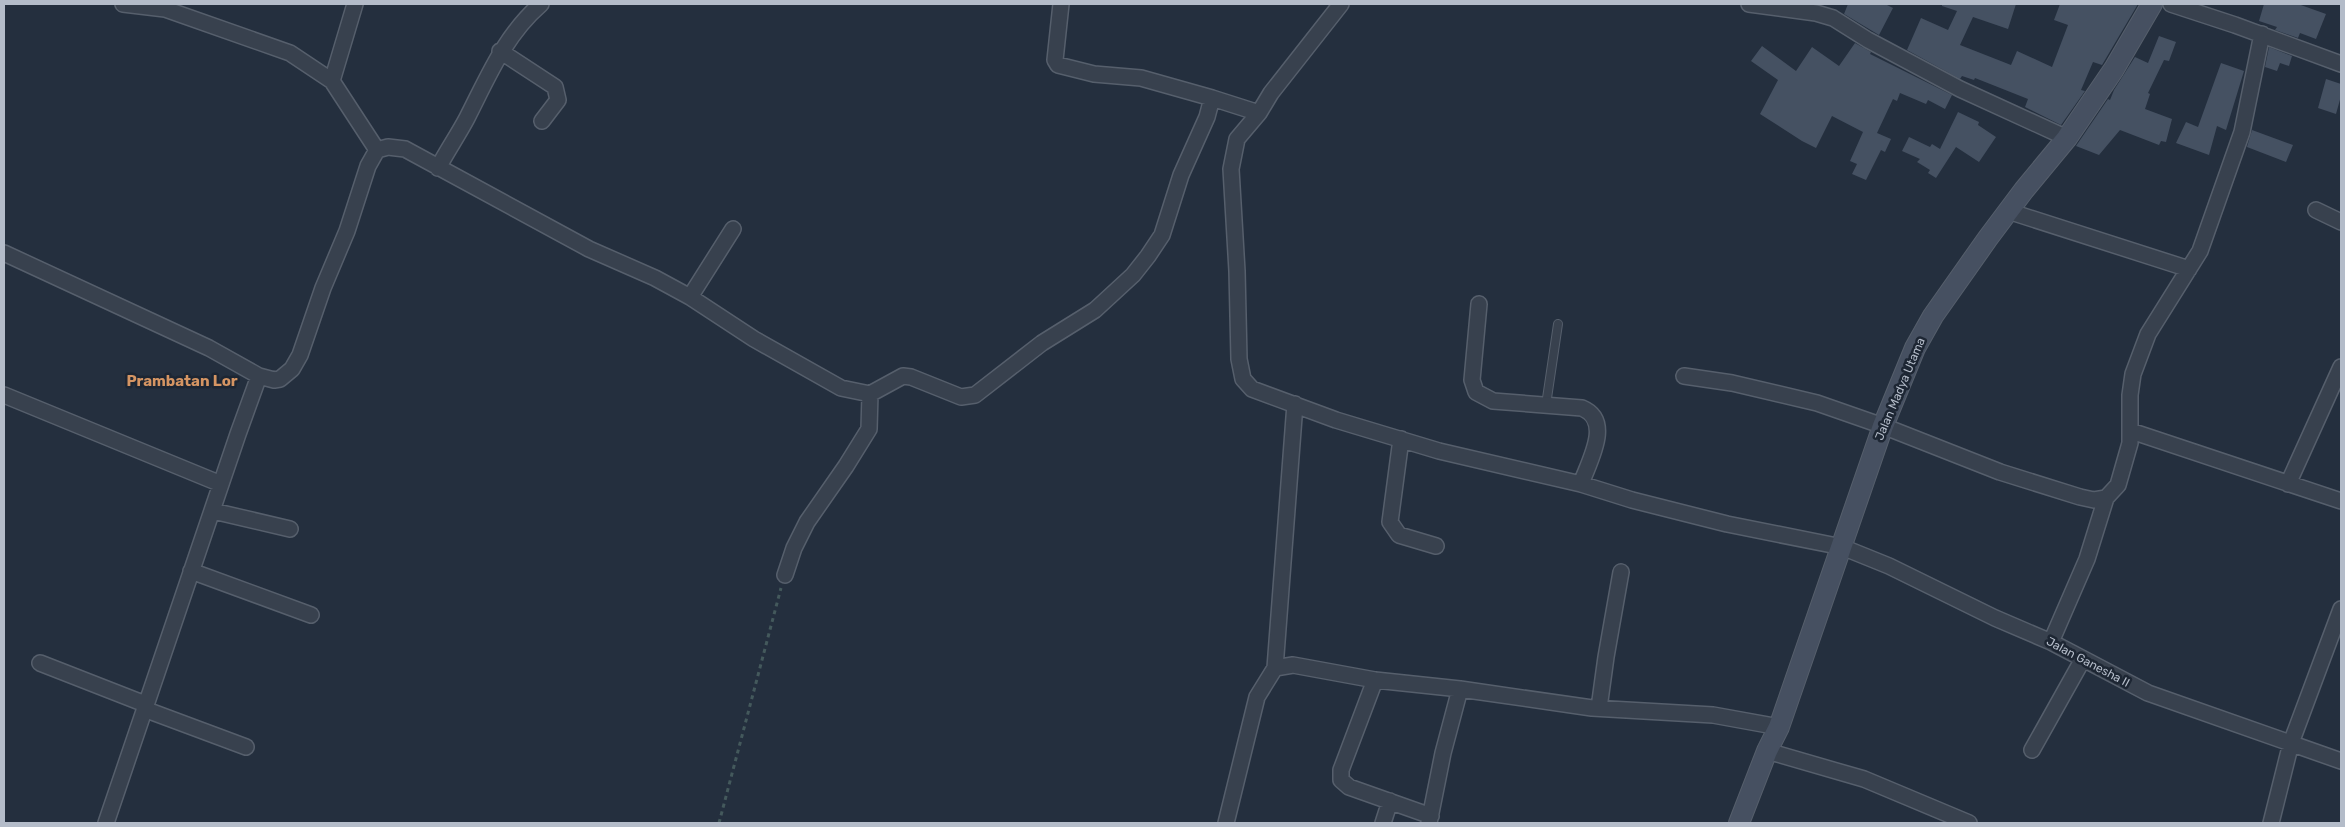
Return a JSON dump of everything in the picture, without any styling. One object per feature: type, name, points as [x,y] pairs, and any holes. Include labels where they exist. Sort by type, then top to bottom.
[{"type":"street","points":[[123,4],[165,6],[290,53],[332,81],[377,150]]},
{"type":"street","points":[[332,81],[355,4]]},
{"type":"street","points":[[438,168],[465,122],[500,52],[516,28],[541,4]]},
{"type":"street","points":[[1061,4],[1055,60],[1058,65],[1094,74],[1141,78],[1231,102],[1256,112]]},
{"type":"street","name":"Jalan Ganesha II","points":[[1341,4],[1237,139],[1231,169],[1237,262],[1239,359],[1241,374],[1246,384],[1252,389],[1336,420],[1439,451],[1581,484],[1632,500],[1727,524],[1842,547],[1889,566],[1995,618],[2051,642],[2148,694],[2341,761]]},
{"type":"street","points":[[1749,4],[1816,13],[1833,18],[1868,40],[1960,89],[2067,138]]},
{"type":"street","name":"Jalan Madya Utama","points":[[1739,823],[1767,751],[1779,727],[1815,617],[1842,547],[1883,426],[1915,348],[1933,316],[2008,211],[2067,138],[2114,69],[2152,4]]},
{"type":"street","points":[[2171,4],[2262,34],[2341,64]]},
{"type":"street","points":[[2051,642],[2087,559],[2106,498],[2118,485],[2130,443],[2130,395],[2133,374],[2148,334],[2200,251],[2242,132],[2262,34]]},
{"type":"street","points":[[500,52],[555,87],[558,100],[542,121]]},
{"type":"street","points":[[4,253],[209,348],[260,376],[274,380],[280,379],[292,369],[296,362],[347,231],[368,166],[377,150],[388,147],[405,149],[589,249],[655,278],[690,297],[754,339],[841,388],[870,394],[903,376],[911,377],[962,397],[968,397],[980,391],[1042,343],[1095,310],[1133,275],[1162,235],[1181,175],[1206,117],[1212,98]]},
{"type":"street","points":[[2316,210],[2341,222]]},
{"type":"street","points":[[2008,211],[2189,269]]},
{"type":"street","points":[[690,297],[734,229]]},
{"type":"street","points":[[1479,304],[1472,380],[1476,392],[1493,402],[1582,408],[1590,411],[1597,419],[1599,430],[1581,484]]},
{"type":"street","points":[[2288,484],[2341,368]]},
{"type":"street","points":[[106,823],[144,707],[260,376]]},
{"type":"street","points":[[1684,376],[1732,383],[1817,403],[1883,426],[2000,472],[2080,497],[2094,500],[2106,498]]},
{"type":"street","points":[[785,576],[794,548],[807,522],[869,429],[870,394]]},
{"type":"street","points":[[4,395],[221,484]]},
{"type":"street","points":[[1226,823],[1257,697],[1275,668],[1295,404]]},
{"type":"street","points":[[2131,431],[2341,501]]},
{"type":"street","points":[[1401,439],[1390,522],[1400,535],[1436,546]]},
{"type":"street","points":[[213,511],[290,529]]},
{"type":"street","points":[[191,571],[311,615]]},
{"type":"street","points":[[1599,708],[1621,572]]},
{"type":"street","points":[[2271,823],[2292,743],[2341,609]]},
{"type":"street","points":[[2032,750],[2083,659]]},
{"type":"street","points":[[40,663],[246,747]]},
{"type":"street","points":[[1275,668],[1293,665],[1375,680],[1460,689],[1599,708],[1713,715],[1779,727]]},
{"type":"street","points":[[1375,680],[1342,770],[1342,780],[1349,788],[1390,801],[1430,819],[1443,753],[1460,689]]},
{"type":"street","points":[[1767,751],[1864,779],[1969,823]]},
{"type":"street","points":[[1383,823],[1390,801]]},
{"type":"lane","points":[[1546,405],[1558,324]]},
{"type":"path","points":[[719,823],[785,576]]},
{"type":"building","points":[[1848,4],[1885,4],[1893,8],[1879,35],[1844,14]]},
{"type":"building","points":[[1942,4],[2016,4],[2008,29],[1973,17],[1960,45],[2011,65],[2017,51],[2052,67],[2068,25],[2054,20],[2060,4],[2138,4],[2102,65],[2093,62],[2081,90],[2085,91],[2061,125],[2025,107],[2028,99],[1975,78],[1974,80],[1962,76],[1960,79],[1907,50],[1921,18],[1948,30],[1957,11],[1942,6]]},
{"type":"building","points":[[2264,4],[2298,4],[2326,14],[2316,39],[2300,33],[2298,38],[2275,30],[2277,27],[2259,21]]},
{"type":"building","points":[[2159,36],[2176,42],[2169,61],[2164,60],[2148,93],[2150,94],[2145,109],[2172,119],[2166,142],[2161,141],[2159,145],[2120,130],[2099,155],[2076,146],[2108,99],[2110,100],[2114,90],[2135,57],[2148,63]]},
{"type":"building","points":[[1855,43],[1871,52],[1870,54],[1952,95],[1945,109],[1928,100],[1926,104],[1900,93],[1897,101],[1893,99],[1877,133],[1891,139],[1885,152],[1881,150],[1866,180],[1852,174],[1857,164],[1850,161],[1863,132],[1832,116],[1816,148],[1802,141],[1760,114],[1778,80],[1751,61],[1762,46],[1796,71],[1812,47],[1839,66]]},
{"type":"building","points":[[2269,47],[2292,56],[2289,66],[2280,63],[2277,71],[2265,67]]},
{"type":"building","points":[[2221,63],[2244,71],[2226,130],[2217,126],[2209,155],[2176,143],[2186,122],[2198,127]]},
{"type":"building","points":[[2326,79],[2341,84],[2341,96],[2336,114],[2318,108]]},
{"type":"building","points":[[1958,112],[1979,122],[1978,125],[1996,137],[1979,162],[1956,147],[1936,178],[1928,173],[1930,170],[1917,162],[1920,159],[1902,151],[1909,137],[1930,147],[1932,144],[1940,149]]},
{"type":"building","points":[[2252,130],[2293,145],[2286,162],[2247,147]]},
{"type":"district","name":"Prambatan Lor","points":[[182,381]]}]
